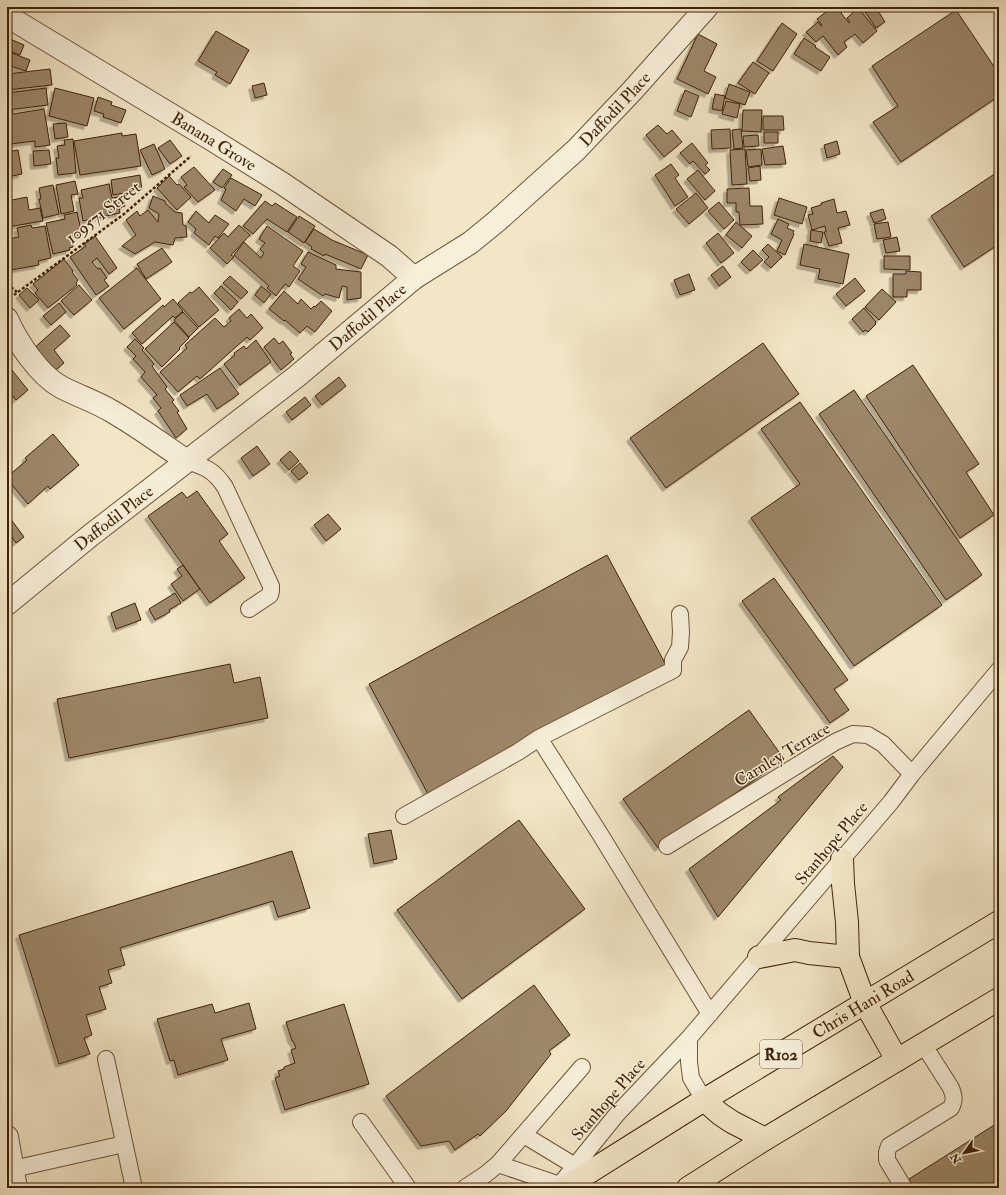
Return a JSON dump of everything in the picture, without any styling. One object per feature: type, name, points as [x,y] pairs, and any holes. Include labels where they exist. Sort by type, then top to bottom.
[{"type":"main road","points":[[842,859],[848,957],[866,1003],[897,1060]]},
{"type":"main road","name":"Chris Hani Road","points":[[560,1187],[999,922]]},
{"type":"main road","points":[[759,958],[795,950],[848,957]]},
{"type":"main road","points":[[688,1188],[765,1139],[999,999]]},
{"type":"main road","points":[[704,1100],[732,1122],[765,1139]]},
{"type":"street","name":"Daffodil Place","points":[[7,604],[91,535],[296,377],[414,278],[470,242],[497,222],[576,150],[632,91],[707,7]]},
{"type":"street","name":"Banana Grove","points":[[7,16],[283,184],[389,256],[414,278]]},
{"type":"street","points":[[7,319],[24,349],[44,375],[51,381],[112,411],[187,461]]},
{"type":"street","points":[[7,1137],[14,1178]]},
{"type":"lane","points":[[187,461],[205,467],[219,478],[225,487],[271,586],[270,595],[249,609]]},
{"type":"lane","points":[[404,816],[518,752],[539,738],[673,670],[673,660],[680,647],[680,614]]},
{"type":"lane","name":"Stanhope Place","points":[[560,1187],[617,1114],[689,1038],[759,958],[891,802],[912,774],[999,670]]},
{"type":"lane","name":"Carnley Terrace","points":[[667,846],[835,742],[852,734],[868,735],[883,744],[912,774]]},
{"type":"lane","points":[[539,738],[600,834],[710,1014]]},
{"type":"lane","points":[[689,1038],[691,1078],[704,1100]]},
{"type":"lane","points":[[904,1188],[887,1160],[889,1146],[951,1108],[954,1102],[954,1095],[951,1088],[923,1044]]},
{"type":"lane","points":[[106,1059],[134,1188]]},
{"type":"lane","points":[[465,1188],[498,1164],[582,1067]]},
{"type":"lane","points":[[361,1122],[408,1188]]},
{"type":"lane","points":[[524,1135],[575,1166]]},
{"type":"lane","points":[[14,1178],[124,1144]]},
{"type":"lane","points":[[498,1164],[560,1187]]},
{"type":"path","name":"109571 Street","points":[[12,296],[124,214],[211,139]]},
{"type":"path","points":[[7,284],[17,292]]},
{"type":"building","points":[[832,7],[838,7],[849,23],[850,22],[847,18],[858,8],[877,31],[863,43],[855,34],[844,42],[847,47],[838,55],[823,36],[816,42],[806,32],[818,22],[821,26],[822,25],[817,19]]},
{"type":"building","points":[[862,7],[880,7],[877,9],[885,22],[876,28]]},
{"type":"building","points":[[956,10],[999,74],[999,96],[901,162],[873,122],[898,106],[872,66]]},
{"type":"building","points":[[782,23],[797,34],[773,71],[757,61]]},
{"type":"building","points":[[216,31],[249,50],[230,84],[215,75],[217,72],[198,61]]},
{"type":"building","points":[[698,34],[717,44],[704,71],[716,77],[708,94],[677,79]]},
{"type":"building","points":[[804,38],[830,57],[821,71],[794,54]]},
{"type":"building","points":[[10,39],[24,45],[20,55],[7,50]]},
{"type":"building","points":[[9,52],[30,60],[26,71],[7,65]]},
{"type":"building","points":[[753,62],[769,73],[755,94],[738,83]]},
{"type":"building","points":[[50,69],[52,85],[7,90],[7,74]]},
{"type":"building","points":[[264,83],[267,95],[255,98],[252,86]]},
{"type":"building","points":[[729,84],[750,92],[745,105],[725,98]]},
{"type":"building","points":[[46,88],[48,105],[7,110],[7,93]]},
{"type":"building","points":[[55,88],[94,98],[87,126],[49,116]]},
{"type":"building","points":[[685,90],[699,96],[691,117],[677,111]]},
{"type":"building","points":[[715,94],[725,96],[722,111],[712,109]]},
{"type":"building","points":[[98,97],[112,102],[111,105],[126,110],[121,123],[103,117],[104,114],[94,111]]},
{"type":"building","points":[[726,101],[740,104],[737,118],[722,114]]},
{"type":"building","points":[[12,109],[13,114],[44,109],[50,145],[35,147],[35,141],[10,144],[9,141],[7,141],[7,110]]},
{"type":"building","points":[[743,110],[762,110],[761,132],[742,131]]},
{"type":"building","points":[[763,116],[783,116],[784,130],[763,130]]},
{"type":"building","points":[[66,123],[68,137],[55,139],[53,124]]},
{"type":"building","points":[[658,125],[667,134],[672,130],[682,142],[664,157],[646,135]]},
{"type":"building","points":[[730,129],[731,148],[712,149],[711,130]]},
{"type":"building","points":[[741,129],[743,148],[734,149],[732,130]]},
{"type":"building","points":[[764,132],[778,132],[778,143],[764,143]]},
{"type":"building","points":[[122,133],[122,136],[136,134],[141,166],[80,175],[74,141]]},
{"type":"building","points":[[758,135],[759,146],[744,147],[743,136]]},
{"type":"building","points":[[73,139],[76,173],[58,175],[56,158],[59,158],[57,146],[65,145],[64,140]]},
{"type":"building","points":[[170,140],[182,156],[170,164],[158,148]]},
{"type":"building","points":[[837,141],[840,154],[827,158],[824,145]]},
{"type":"building","points":[[692,143],[708,163],[705,165],[710,170],[705,174],[693,161],[690,164],[680,153]]},
{"type":"building","points":[[154,144],[165,169],[152,175],[140,150]]},
{"type":"building","points":[[783,146],[786,164],[765,165],[762,149]]},
{"type":"building","points":[[745,149],[747,184],[732,185],[730,150]]},
{"type":"building","points":[[761,149],[762,165],[748,167],[746,150]]},
{"type":"building","points":[[18,150],[22,174],[7,177],[7,152]]},
{"type":"building","points":[[49,150],[51,164],[34,166],[33,151]]},
{"type":"building","points":[[671,164],[679,175],[675,178],[688,197],[675,206],[655,175]]},
{"type":"building","points":[[760,166],[761,180],[750,181],[748,168]]},
{"type":"building","points":[[194,167],[215,190],[198,202],[184,187],[187,185],[181,177]]},
{"type":"building","points":[[223,169],[232,175],[222,188],[213,182]]},
{"type":"building","points":[[698,170],[715,191],[705,200],[687,179]]},
{"type":"building","points":[[999,171],[999,244],[964,267],[931,216]]},
{"type":"building","points":[[140,175],[142,190],[113,195],[111,180]]},
{"type":"building","points":[[169,176],[191,197],[177,210],[157,188]]},
{"type":"building","points":[[231,178],[262,195],[255,206],[244,199],[236,211],[221,200],[226,189],[224,188]]},
{"type":"building","points":[[75,181],[78,194],[71,195],[74,211],[61,214],[56,185]]},
{"type":"building","points":[[109,184],[112,198],[122,196],[125,206],[119,208],[120,213],[83,221],[79,198],[83,198],[81,190]]},
{"type":"building","points":[[53,185],[59,214],[43,218],[39,199],[41,199],[39,188]]},
{"type":"building","points":[[749,188],[750,206],[762,206],[763,224],[740,225],[739,212],[736,212],[736,203],[727,203],[727,189]]},
{"type":"building","points":[[696,193],[708,208],[689,224],[676,209]]},
{"type":"building","points":[[153,196],[165,201],[165,203],[175,212],[182,213],[183,225],[186,226],[187,237],[175,238],[173,245],[155,242],[135,254],[122,246],[136,235],[126,220],[137,211],[140,216],[148,210],[158,222],[159,214],[149,208]]},
{"type":"building","points":[[27,197],[29,210],[40,208],[43,221],[7,227],[7,201]]},
{"type":"building","points":[[779,198],[807,207],[802,224],[774,215]]},
{"type":"building","points":[[834,199],[837,213],[846,211],[850,225],[838,228],[842,243],[829,246],[824,232],[826,232],[825,226],[812,230],[808,215],[813,214],[811,208]]},
{"type":"building","points":[[265,201],[272,206],[275,203],[297,217],[287,232],[267,219],[253,234],[243,226]]},
{"type":"building","points":[[719,202],[734,220],[724,229],[708,211]]},
{"type":"building","points":[[883,209],[886,219],[874,223],[870,213]]},
{"type":"building","points":[[196,211],[209,223],[215,215],[229,224],[218,238],[215,236],[209,245],[194,233],[196,229],[188,222]]},
{"type":"building","points":[[77,212],[82,235],[71,238],[73,247],[69,248],[70,250],[53,254],[46,223],[65,219],[64,215]]},
{"type":"building","points":[[299,216],[315,226],[304,243],[288,232]]},
{"type":"building","points":[[778,219],[789,224],[787,228],[794,231],[785,255],[777,251],[782,240],[771,234]]},
{"type":"building","points":[[736,222],[752,236],[742,248],[726,235]]},
{"type":"building","points":[[888,222],[891,237],[877,239],[874,224]]},
{"type":"building","points":[[31,225],[32,228],[45,226],[51,258],[38,261],[39,265],[11,270],[10,264],[7,264],[7,239],[19,237],[17,228]]},
{"type":"building","points":[[239,225],[250,235],[231,255],[234,257],[227,264],[210,248],[224,233],[228,237]]},
{"type":"building","points":[[267,226],[303,251],[293,266],[300,271],[289,287],[285,284],[276,296],[267,288],[269,286],[234,255],[244,242],[261,258],[264,253],[260,249],[265,243],[259,239]]},
{"type":"building","points":[[314,229],[332,240],[368,255],[361,269],[325,254],[324,256],[311,249],[312,247],[305,242]]},
{"type":"building","points":[[811,230],[823,232],[821,243],[810,241]]},
{"type":"building","points":[[718,233],[734,253],[721,263],[706,243]]},
{"type":"building","points":[[95,236],[117,268],[109,274],[97,258],[92,262],[98,269],[100,268],[107,278],[104,280],[109,286],[96,295],[70,257],[86,246],[84,244]]},
{"type":"building","points":[[897,237],[900,251],[886,253],[883,240]]},
{"type":"building","points":[[768,244],[782,257],[771,268],[764,262],[769,257],[762,250]]},
{"type":"building","points":[[804,244],[849,254],[843,284],[818,279],[820,269],[800,265]]},
{"type":"building","points":[[162,248],[172,262],[146,279],[137,264]]},
{"type":"building","points":[[753,250],[763,260],[750,271],[741,262]]},
{"type":"building","points":[[308,252],[336,265],[336,269],[361,272],[361,298],[347,300],[347,287],[342,286],[339,298],[325,294],[323,296],[298,279],[306,267],[301,264]]},
{"type":"building","points":[[884,256],[910,256],[910,270],[884,269]]},
{"type":"building","points":[[64,259],[78,280],[76,283],[77,285],[48,308],[35,293],[38,290],[33,284]]},
{"type":"building","points":[[723,266],[731,277],[719,286],[711,275]]},
{"type":"building","points":[[137,268],[161,299],[124,329],[99,298]]},
{"type":"building","points":[[906,271],[921,272],[921,290],[907,290],[907,297],[893,297],[893,274],[906,274]]},
{"type":"building","points":[[689,274],[695,290],[680,295],[674,280]]},
{"type":"building","points":[[230,276],[248,292],[241,299],[223,283]]},
{"type":"building","points":[[855,278],[865,291],[846,306],[836,294]]},
{"type":"building","points":[[79,285],[92,300],[74,315],[61,301]]},
{"type":"building","points":[[221,286],[238,302],[231,310],[214,293]]},
{"type":"building","points":[[261,286],[271,294],[264,303],[255,295]]},
{"type":"building","points":[[199,287],[219,310],[199,327],[178,303],[190,292],[192,293]]},
{"type":"building","points":[[27,288],[39,300],[30,308],[19,295]]},
{"type":"building","points":[[882,289],[896,302],[879,320],[865,307]]},
{"type":"building","points":[[284,291],[298,304],[301,299],[311,309],[321,301],[332,311],[315,332],[307,326],[300,333],[269,309]]},
{"type":"building","points":[[173,299],[183,311],[175,318],[173,316],[142,344],[132,333],[163,305],[164,307]]},
{"type":"building","points":[[59,303],[66,312],[51,325],[43,316]]},
{"type":"building","points":[[864,308],[876,322],[876,324],[868,332],[865,330],[863,332],[852,319]]},
{"type":"building","points":[[239,309],[247,318],[251,314],[263,328],[250,340],[247,337],[200,379],[197,376],[178,392],[160,372],[187,348],[185,345],[215,318],[224,327],[231,321],[229,318]]},
{"type":"building","points":[[183,312],[198,328],[189,337],[174,320]]},
{"type":"building","points":[[174,322],[189,338],[162,367],[145,349]]},
{"type":"building","points":[[60,325],[70,336],[54,350],[64,363],[52,373],[32,350]]},
{"type":"building","points":[[274,338],[279,344],[283,341],[292,353],[290,354],[294,359],[281,370],[264,347]]},
{"type":"building","points":[[135,339],[144,348],[142,350],[154,364],[152,366],[167,387],[165,389],[174,400],[172,402],[179,411],[177,412],[187,429],[176,438],[158,411],[161,408],[153,398],[157,395],[141,377],[145,372],[133,359],[136,356],[127,347]]},
{"type":"building","points":[[256,340],[271,362],[240,385],[224,364],[235,355],[234,353],[244,346],[246,349]]},
{"type":"building","points":[[763,343],[799,394],[666,488],[630,438]]},
{"type":"building","points":[[7,364],[28,390],[16,400],[13,396],[7,401]]},
{"type":"building","points":[[913,365],[979,464],[966,472],[994,515],[960,538],[866,396]]},
{"type":"building","points":[[220,368],[239,394],[217,409],[207,394],[187,406],[180,395]]},
{"type":"building","points":[[339,377],[346,386],[322,405],[315,396]]},
{"type":"building","points":[[854,390],[982,575],[946,600],[819,414]]},
{"type":"building","points":[[305,397],[311,405],[292,420],[286,412]]},
{"type":"building","points":[[800,402],[942,605],[854,666],[751,518],[800,484],[761,429]]},
{"type":"building","points":[[53,434],[79,465],[50,489],[48,486],[28,504],[7,479],[7,477],[27,460],[25,458]]},
{"type":"building","points":[[257,446],[270,464],[253,476],[241,458]]},
{"type":"building","points":[[290,451],[299,461],[289,470],[280,460]]},
{"type":"building","points":[[300,463],[308,473],[299,480],[291,471]]},
{"type":"building","points":[[197,491],[228,534],[219,541],[245,578],[210,603],[148,516],[182,492],[187,498]]},
{"type":"building","points":[[7,514],[24,537],[16,543],[7,530]]},
{"type":"building","points":[[328,514],[341,529],[326,541],[314,525]]},
{"type":"building","points":[[607,555],[666,665],[428,794],[369,684]]},
{"type":"building","points":[[183,565],[200,589],[183,601],[171,584],[182,576],[177,569]]},
{"type":"building","points":[[774,578],[848,680],[834,689],[849,710],[830,723],[742,601]]},
{"type":"building","points":[[175,593],[181,603],[169,610],[170,612],[155,620],[149,609]]},
{"type":"building","points":[[135,603],[141,620],[116,629],[111,613]]},
{"type":"building","points":[[230,664],[234,683],[260,677],[268,718],[69,758],[57,699]]},
{"type":"building","points":[[749,710],[784,759],[658,848],[623,799]]},
{"type":"building","points":[[833,756],[843,767],[718,917],[689,869],[781,800],[778,797]]},
{"type":"building","points":[[519,820],[585,909],[462,999],[397,910]]},
{"type":"building","points":[[391,830],[397,859],[374,864],[368,834]]},
{"type":"building","points":[[292,851],[310,908],[278,917],[273,901],[120,948],[125,965],[108,970],[112,983],[99,987],[106,1009],[86,1015],[92,1035],[84,1038],[90,1054],[59,1064],[19,935]]},
{"type":"building","points":[[534,985],[570,1035],[549,1051],[551,1054],[506,1111],[480,1136],[478,1134],[455,1150],[449,1141],[421,1146],[386,1096]]},
{"type":"building","points":[[249,1003],[256,1029],[221,1039],[228,1060],[178,1075],[174,1060],[170,1061],[157,1019],[212,1004],[215,1013]]},
{"type":"building","points":[[344,1004],[369,1084],[285,1110],[275,1078],[280,1076],[278,1071],[295,1063],[291,1050],[296,1048],[292,1041],[286,1022]]},
{"type":"building","points":[[999,1122],[999,1188],[914,1188],[909,1179]]}]
